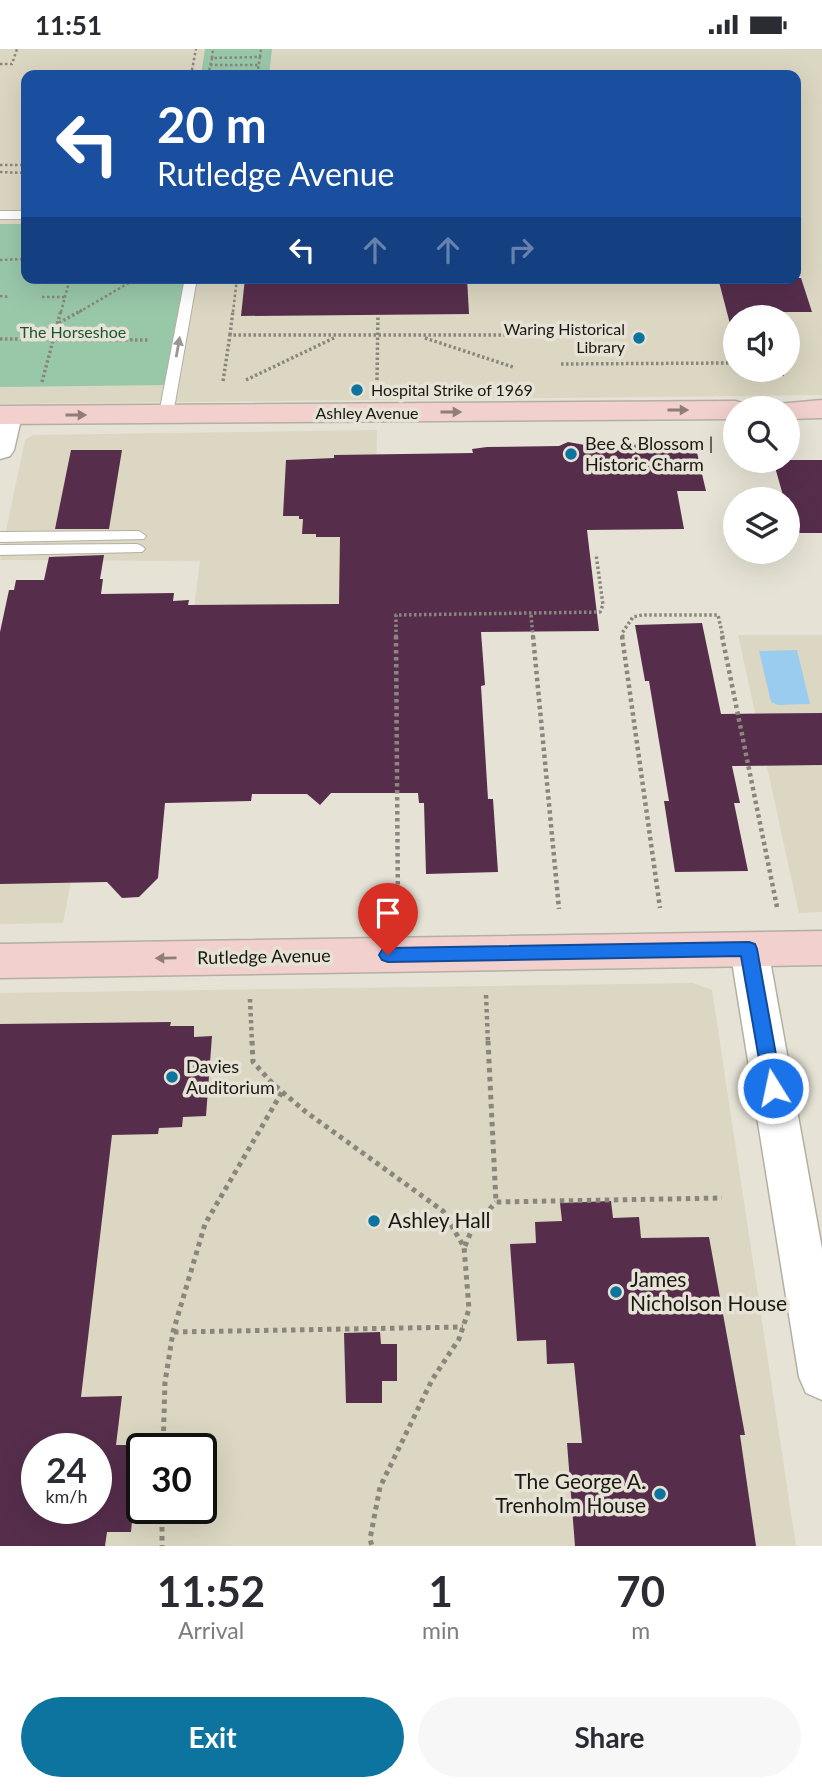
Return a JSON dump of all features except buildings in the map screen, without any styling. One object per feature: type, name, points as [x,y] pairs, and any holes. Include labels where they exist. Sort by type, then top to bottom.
[{"type":"street","points":[[800,410],[822,409]]},
{"type":"street","name":"Ashley Avenue","points":[[4,415],[723,410]]},
{"type":"street","points":[[0,450],[4,415]]},
{"type":"street","name":"Rutledge Avenue","points":[[0,961],[822,948]]},
{"type":"street","points":[[749,949],[822,1377]]},
{"type":"lane","points":[[0,215],[21,215]]},
{"type":"lane","points":[[166,414],[190,284]]},
{"type":"lane","points":[[0,537],[138,543],[0,550]]},
{"type":"path","points":[[0,64],[12,64],[17,49]]},
{"type":"path","points":[[192,70],[196,49]]},
{"type":"path","points":[[209,70],[214,49]]},
{"type":"path","points":[[258,70],[261,49]]},
{"type":"path","points":[[212,58],[260,57]]},
{"type":"path","points":[[210,65],[259,65]]},
{"type":"path","points":[[0,165],[21,165]]},
{"type":"path","points":[[0,173],[21,174]]},
{"type":"path","points":[[0,260],[21,259]]},
{"type":"path","points":[[41,387],[68,284]]},
{"type":"path","points":[[58,323],[126,284]]},
{"type":"path","points":[[221,391],[236,284]]},
{"type":"path","points":[[0,296],[10,296]]},
{"type":"path","points":[[42,297],[65,297]]},
{"type":"path","points":[[377,383],[378,315]]},
{"type":"path","points":[[230,335],[512,335]]},
{"type":"path","points":[[245,380],[340,335]]},
{"type":"path","points":[[419,335],[513,367]]},
{"type":"path","points":[[558,335],[615,335]]},
{"type":"path","points":[[0,339],[179,340]]},
{"type":"path","points":[[561,364],[723,363]]},
{"type":"path","points":[[398,911],[396,615],[589,615],[600,612],[603,605],[596,554]]},
{"type":"path","points":[[531,615],[559,909]]},
{"type":"path","points":[[660,908],[622,633],[633,617],[642,615],[718,615],[777,907]]},
{"type":"path","points":[[464,1247],[472,1229],[496,1202],[486,995]]},
{"type":"path","points":[[250,999],[253,1062],[282,1092],[399,1182],[443,1211],[464,1247],[469,1309],[459,1339],[432,1380],[380,1487],[370,1539],[372,1546]]},
{"type":"path","points":[[163,1433],[165,1383],[173,1332],[205,1224],[282,1092]]},
{"type":"path","points":[[496,1202],[722,1199]]},
{"type":"path","points":[[173,1332],[463,1327]]},
{"type":"path","points":[[162,1524],[162,1546]]},
{"type":"shaded area","points":[[0,49],[822,49],[822,395],[0,404]]},
{"type":"shaded area","points":[[377,430],[372,653],[102,721],[63,923],[0,924],[0,656],[188,654],[200,561],[0,560],[25,440],[33,435]]},
{"type":"shaded area","points":[[738,635],[822,635],[822,912],[799,913]]},
{"type":"shaded area","name":"Ashley Hall","points":[[693,983],[712,990],[796,1546],[0,1546],[0,993]]},
{"type":"green space","points":[[205,49],[272,49],[270,70],[202,70]]},
{"type":"green space","name":"The Horseshoe","points":[[0,224],[21,224],[21,284],[184,284],[169,385],[0,387]]},
{"type":"water","points":[[797,650],[810,704],[778,705],[771,702],[759,651]]},
{"type":"place","name":"Waring Historical Library","points":[[639,338]]},
{"type":"place","name":"Hospital Strike of 1969","points":[[357,390]]},
{"type":"place","name":"Bee & Blossom | Historic Charm","points":[[571,454]]},
{"type":"place","name":"Davies Auditorium","points":[[172,1077]]},
{"type":"place","name":"Ashley Hall","points":[[374,1221]]},
{"type":"place","name":"James Nicholson House","points":[[616,1292]]},
{"type":"place","name":"The George A. Trenholm House","points":[[660,1494]]},
{"type":"route","points":[[388,955],[749,949],[773,1088]]}]
